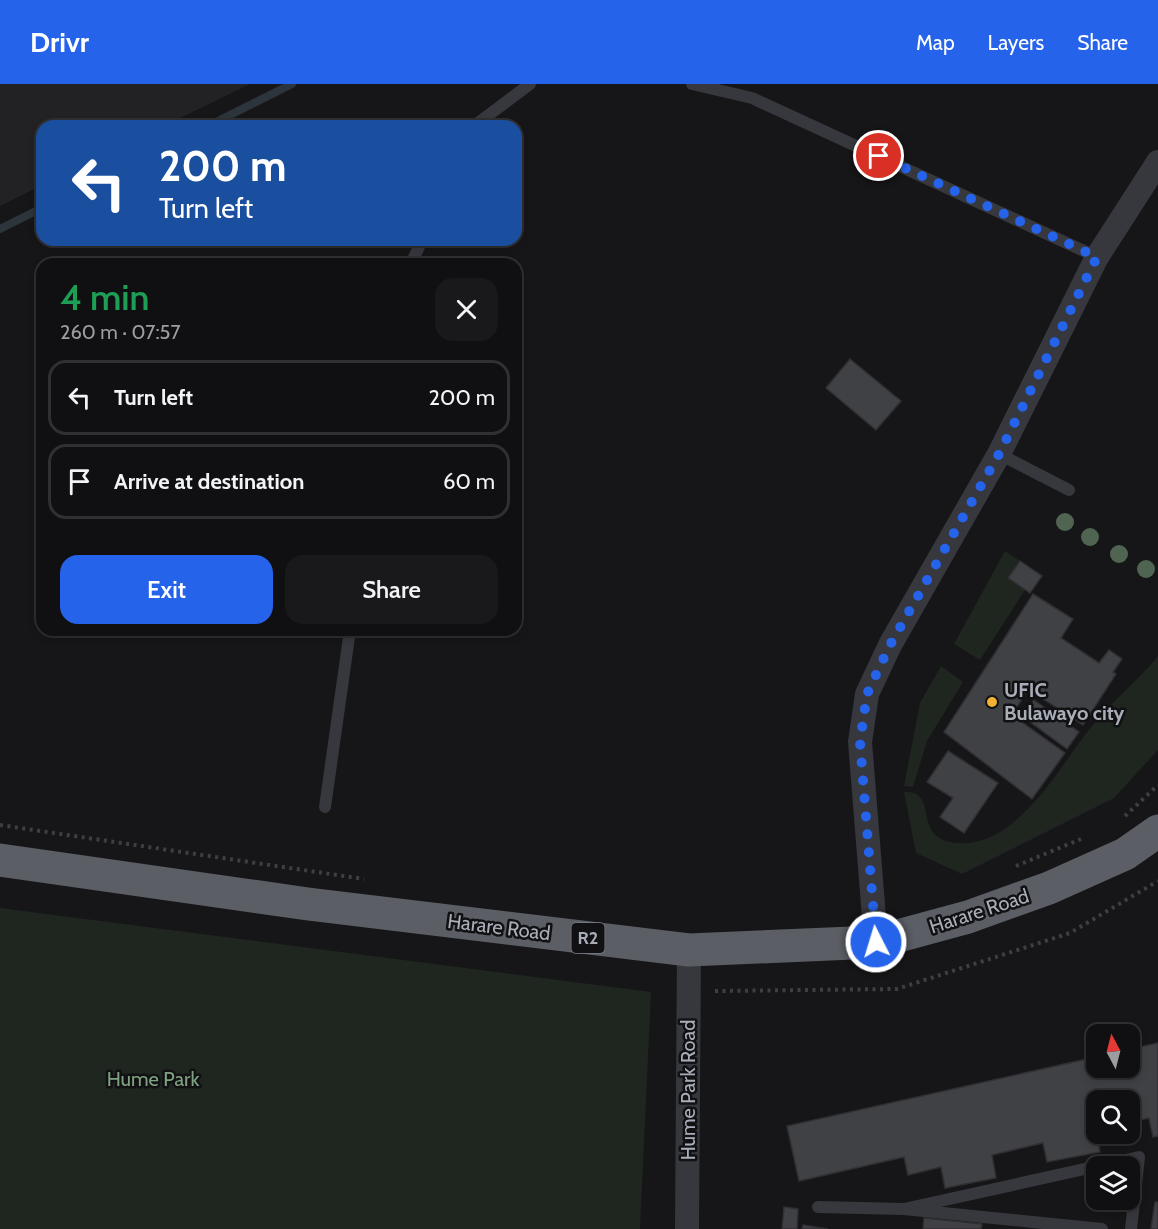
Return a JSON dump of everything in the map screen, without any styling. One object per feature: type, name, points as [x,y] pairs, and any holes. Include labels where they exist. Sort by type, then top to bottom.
[{"type":"highway","name":"Harare Road","points":[[0,860],[308,904],[689,950],[876,942],[968,917],[1049,888],[1125,854],[1158,831]]},
{"type":"street","points":[[876,942],[860,742],[867,694],[890,645],[999,454],[1097,257],[1158,162]]},
{"type":"street","name":"Hume Park Road","points":[[687,1229],[689,950]]},
{"type":"lane","points":[[482,120],[530,84]]},
{"type":"lane","points":[[692,84],[752,98],[1097,257]]},
{"type":"lane","points":[[999,454],[1070,490]]},
{"type":"lane","points":[[325,807],[349,636]]},
{"type":"lane","points":[[904,1209],[1138,1157],[1131,1229]]},
{"type":"lane","points":[[818,1208],[904,1209],[1102,1229]]},
{"type":"path","points":[[1124,817],[1158,785]]},
{"type":"path","points":[[0,825],[365,879]]},
{"type":"path","points":[[1009,869],[1083,838]]},
{"type":"path","points":[[715,991],[897,989],[1070,933],[1158,881]]},
{"type":"shaded area","points":[[0,84],[250,84],[176,120],[36,120],[36,188],[0,206]]},
{"type":"green space","points":[[1005,551],[1020,561],[1008,578],[1025,590],[980,660],[954,644]]},
{"type":"green space","points":[[1158,656],[1158,750],[1114,798],[962,874],[916,853],[904,792],[915,793],[921,798],[929,825],[935,834],[944,840],[959,843],[980,841],[1000,832],[1036,801],[1092,726]]},
{"type":"green space","points":[[941,666],[963,682],[927,741],[913,787],[904,786],[920,703]]},
{"type":"green space","name":"Hume Park","points":[[0,908],[651,992],[640,1229],[0,1229]]},
{"type":"building","points":[[850,359],[901,401],[876,430],[826,388]]},
{"type":"building","points":[[1020,561],[1042,576],[1030,593],[1008,578]]},
{"type":"building","name":"UFIC Bulawayo city","points":[[1033,594],[1073,619],[1061,638],[1099,663],[1109,650],[1122,659],[1113,672],[1116,674],[1083,725],[1028,689],[1012,715],[1065,753],[1032,799],[944,732]]},
{"type":"building","points":[[1034,700],[1079,732],[1067,749],[1022,716]]},
{"type":"building","points":[[948,751],[998,783],[964,833],[940,817],[953,798],[927,782]]},
{"type":"building","points":[[1158,1043],[1158,1136],[1153,1137],[1149,1118],[1140,1120],[1140,1090],[1086,1090],[1086,1144],[1099,1144],[1100,1152],[1047,1162],[1043,1143],[992,1155],[996,1178],[945,1188],[941,1167],[908,1175],[904,1157],[799,1181],[787,1126],[1086,1059],[1086,1078],[1140,1078],[1140,1047]]},
{"type":"building","points":[[1155,1202],[1158,1202],[1158,1229],[1151,1229]]},
{"type":"building","points":[[784,1207],[798,1209],[797,1229],[782,1229]]},
{"type":"building","points":[[924,1218],[982,1224],[981,1229],[923,1229]]},
{"type":"building","points":[[803,1225],[828,1229],[802,1229]]},
{"type":"waterway","points":[[220,120],[292,84]]},
{"type":"waterway","points":[[0,229],[36,211]]},
{"type":"place","name":"UFIC Bulawayo city","points":[[992,702]]},
{"type":"route","points":[[876,942],[860,742],[867,694],[890,645],[999,454],[1097,257],[879,156]]}]
